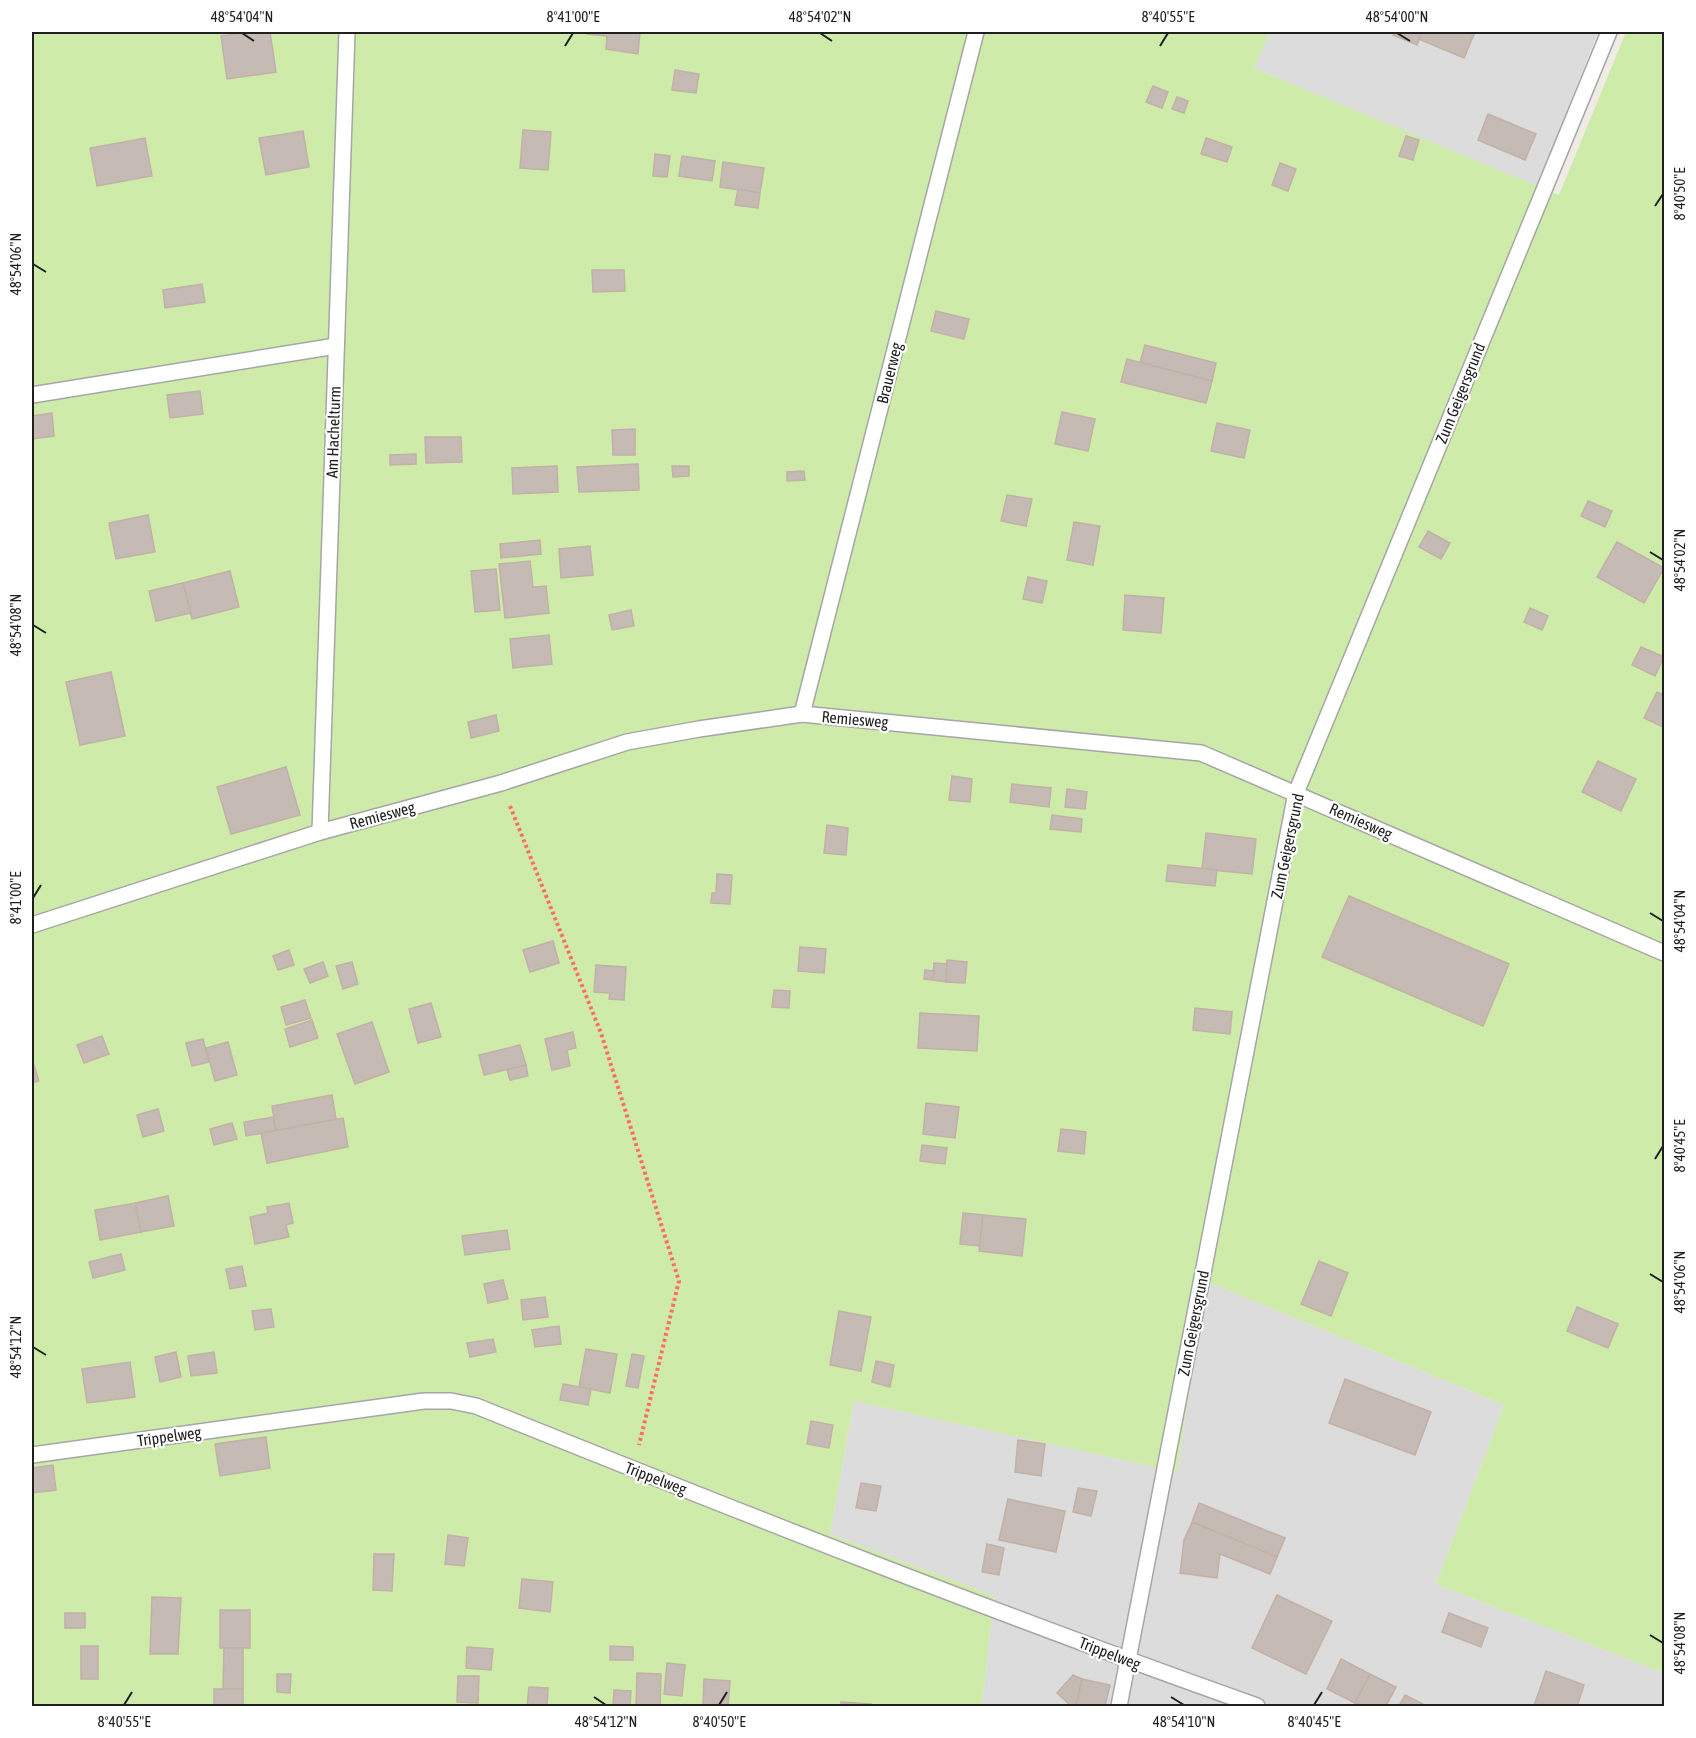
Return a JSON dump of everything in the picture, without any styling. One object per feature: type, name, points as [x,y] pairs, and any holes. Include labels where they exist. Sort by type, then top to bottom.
[{"type":"lane","name":"Am Hachelturm","points":[[320,832],[347,32]]},
{"type":"lane","name":"Brauerweg","points":[[802,714],[976,32]]},
{"type":"lane","name":"Zum Geigersgrund","points":[[1119,1707],[1296,793],[1609,32]]},
{"type":"lane","points":[[32,395],[336,346]]},
{"type":"lane","name":"Remiesweg","points":[[32,925],[320,832],[501,783],[627,742],[802,714],[1201,753],[1665,953]]},
{"type":"lane","name":"Trippelweg","points":[[32,1455],[424,1401],[451,1401],[476,1406],[1127,1660],[1257,1707]]},
{"type":"path","points":[[501,783],[601,1033],[679,1281],[633,1469]]},
{"type":"shaded area","points":[[1270,32],[1598,32],[1537,187],[1254,68]]},
{"type":"shaded area","points":[[1206,1281],[1504,1405],[1436,1584],[1664,1673],[1664,1706],[982,1706],[994,1596],[830,1534],[854,1401],[1177,1472]]},
{"type":"green space","points":[[32,32],[1270,32],[1254,68],[1559,195],[1626,32],[1664,32],[1664,1673],[1436,1584],[1504,1405],[1206,1281],[1177,1472],[854,1401],[830,1534],[994,1596],[982,1706],[32,1706]]},
{"type":"building","points":[[270,32],[276,72],[227,79],[221,36]]},
{"type":"building","points":[[588,32],[640,32],[638,54],[606,49],[607,36],[587,34]]},
{"type":"building","points":[[1395,32],[1422,32],[1417,45],[1393,35]]},
{"type":"building","points":[[1422,32],[1475,32],[1464,58],[1419,39]]},
{"type":"building","points":[[675,70],[699,74],[696,93],[672,90]]},
{"type":"building","points":[[1153,86],[1168,92],[1162,108],[1146,102]]},
{"type":"building","points":[[1177,97],[1188,101],[1184,113],[1172,109]]},
{"type":"building","points":[[1488,114],[1536,134],[1525,160],[1478,140]]},
{"type":"building","points":[[523,130],[551,132],[548,170],[520,168]]},
{"type":"building","points":[[303,131],[309,167],[266,175],[259,138]]},
{"type":"building","points":[[1406,136],[1419,140],[1413,160],[1399,156]]},
{"type":"building","points":[[145,138],[152,176],[97,186],[90,148]]},
{"type":"building","points":[[1206,138],[1232,147],[1227,162],[1201,154]]},
{"type":"building","points":[[655,154],[670,156],[667,177],[653,176]]},
{"type":"building","points":[[682,156],[715,161],[712,181],[679,176]]},
{"type":"building","points":[[723,162],[764,168],[760,193],[720,187]]},
{"type":"building","points":[[1280,163],[1296,169],[1288,191],[1272,185]]},
{"type":"building","points":[[738,189],[760,193],[758,208],[735,205]]},
{"type":"building","points":[[592,270],[624,270],[625,291],[593,292]]},
{"type":"building","points":[[202,284],[205,302],[165,308],[163,290]]},
{"type":"building","points":[[936,311],[969,319],[964,339],[931,331]]},
{"type":"building","points":[[1145,345],[1216,363],[1212,381],[1140,363]]},
{"type":"building","points":[[1127,359],[1212,381],[1206,403],[1121,382]]},
{"type":"building","points":[[200,391],[203,414],[170,418],[167,395]]},
{"type":"building","points":[[1062,412],[1095,419],[1088,451],[1055,444]]},
{"type":"building","points":[[52,413],[54,436],[32,439],[32,416]]},
{"type":"building","points":[[1217,423],[1250,430],[1244,458],[1211,451]]},
{"type":"building","points":[[635,429],[635,455],[613,455],[612,430]]},
{"type":"building","points":[[425,437],[461,437],[462,462],[426,463]]},
{"type":"building","points":[[416,454],[416,464],[390,465],[390,455]]},
{"type":"building","points":[[638,464],[639,490],[579,492],[577,467]]},
{"type":"building","points":[[557,466],[558,492],[513,494],[512,468]]},
{"type":"building","points":[[672,466],[689,466],[689,476],[673,477]]},
{"type":"building","points":[[804,471],[805,480],[787,481],[787,472]]},
{"type":"building","points":[[1007,495],[1032,499],[1026,526],[1001,521]]},
{"type":"building","points":[[1588,501],[1612,511],[1605,527],[1581,516]]},
{"type":"building","points":[[148,515],[155,552],[116,559],[109,523]]},
{"type":"building","points":[[1074,522],[1100,526],[1093,565],[1067,560]]},
{"type":"building","points":[[1428,531],[1450,543],[1441,559],[1419,547]]},
{"type":"building","points":[[540,540],[541,554],[501,558],[500,544]]},
{"type":"building","points":[[1617,542],[1664,568],[1644,603],[1597,577]]},
{"type":"building","points":[[590,546],[593,575],[561,578],[559,549]]},
{"type":"building","points":[[530,561],[533,587],[546,586],[549,613],[505,618],[499,564]]},
{"type":"building","points":[[496,569],[500,610],[475,612],[471,571]]},
{"type":"building","points":[[230,571],[239,607],[192,619],[183,583]]},
{"type":"building","points":[[1028,577],[1047,581],[1042,603],[1023,599]]},
{"type":"building","points":[[183,583],[191,613],[156,621],[149,591]]},
{"type":"building","points":[[1125,595],[1164,598],[1161,633],[1123,630]]},
{"type":"building","points":[[1530,608],[1548,616],[1542,630],[1524,622]]},
{"type":"building","points":[[631,610],[634,626],[612,630],[609,615]]},
{"type":"building","points":[[549,635],[552,664],[513,668],[510,639]]},
{"type":"building","points":[[1641,647],[1664,657],[1655,676],[1632,665]]},
{"type":"building","points":[[111,672],[125,736],[80,745],[66,682]]},
{"type":"building","points":[[1657,692],[1664,695],[1663,727],[1644,718]]},
{"type":"building","points":[[496,715],[499,731],[471,738],[468,722]]},
{"type":"building","points":[[1598,761],[1636,779],[1621,811],[1582,792]]},
{"type":"building","points":[[286,767],[300,815],[231,834],[217,787]]},
{"type":"building","points":[[952,776],[972,779],[970,802],[949,800]]},
{"type":"building","points":[[1012,784],[1051,788],[1049,807],[1010,802]]},
{"type":"building","points":[[1067,789],[1087,792],[1085,809],[1065,807]]},
{"type":"building","points":[[1052,815],[1082,819],[1081,832],[1050,829]]},
{"type":"building","points":[[827,825],[848,828],[846,855],[824,853]]},
{"type":"building","points":[[1206,833],[1256,839],[1252,874],[1202,869]]},
{"type":"building","points":[[1168,865],[1217,870],[1215,886],[1166,881]]},
{"type":"building","points":[[717,874],[732,875],[730,904],[711,903],[712,893],[716,893]]},
{"type":"building","points":[[1349,896],[1509,964],[1483,1026],[1322,957]]},
{"type":"building","points":[[553,941],[559,963],[530,972],[523,950]]},
{"type":"building","points":[[800,947],[826,949],[824,973],[798,971]]},
{"type":"building","points":[[289,950],[294,965],[278,970],[273,956]]},
{"type":"building","points":[[947,960],[967,962],[965,983],[946,982]]},
{"type":"building","points":[[323,962],[328,976],[310,983],[304,969]]},
{"type":"building","points":[[352,962],[358,984],[343,989],[336,966]]},
{"type":"building","points":[[934,963],[947,964],[946,982],[933,980]]},
{"type":"building","points":[[596,965],[626,967],[624,1000],[609,999],[610,993],[594,992]]},
{"type":"building","points":[[925,970],[934,971],[933,980],[924,979]]},
{"type":"building","points":[[774,990],[790,991],[789,1008],[772,1007]]},
{"type":"building","points":[[305,1000],[311,1018],[286,1025],[281,1007]]},
{"type":"building","points":[[431,1003],[441,1037],[418,1043],[409,1009]]},
{"type":"building","points":[[1195,1008],[1232,1012],[1230,1034],[1193,1030]]},
{"type":"building","points":[[920,1013],[979,1016],[977,1051],[918,1048]]},
{"type":"building","points":[[312,1020],[318,1038],[290,1047],[285,1029]]},
{"type":"building","points":[[372,1022],[389,1072],[355,1084],[337,1034]]},
{"type":"building","points":[[573,1032],[576,1048],[567,1050],[570,1066],[552,1070],[545,1039]]},
{"type":"building","points":[[102,1036],[109,1054],[84,1063],[77,1045]]},
{"type":"building","points":[[203,1039],[209,1062],[192,1066],[186,1043]]},
{"type":"building","points":[[228,1042],[237,1075],[215,1081],[206,1048]]},
{"type":"building","points":[[520,1045],[526,1065],[484,1075],[479,1055]]},
{"type":"building","points":[[34,1065],[39,1081],[32,1083],[32,1066]]},
{"type":"building","points":[[526,1065],[528,1076],[510,1080],[507,1070]]},
{"type":"building","points":[[332,1095],[336,1119],[276,1131],[272,1106]]},
{"type":"building","points":[[926,1103],[959,1107],[955,1138],[923,1134]]},
{"type":"building","points":[[158,1109],[164,1131],[143,1137],[137,1115]]},
{"type":"building","points":[[273,1117],[276,1131],[246,1136],[244,1122]]},
{"type":"building","points":[[343,1118],[348,1147],[267,1163],[261,1133]]},
{"type":"building","points":[[232,1123],[237,1139],[214,1145],[210,1129]]},
{"type":"building","points":[[1061,1129],[1086,1132],[1084,1154],[1058,1151]]},
{"type":"building","points":[[922,1145],[947,1148],[945,1164],[920,1161]]},
{"type":"building","points":[[168,1196],[174,1226],[141,1232],[135,1203]]},
{"type":"building","points":[[135,1203],[141,1232],[100,1240],[95,1210]]},
{"type":"building","points":[[289,1203],[293,1223],[286,1225],[289,1237],[255,1244],[250,1217],[268,1213],[267,1207]]},
{"type":"building","points":[[963,1213],[983,1215],[980,1246],[960,1244]]},
{"type":"building","points":[[983,1215],[1026,1219],[1022,1256],[979,1251]]},
{"type":"building","points":[[507,1230],[510,1249],[465,1255],[462,1236]]},
{"type":"building","points":[[121,1254],[125,1270],[93,1278],[89,1262]]},
{"type":"building","points":[[1319,1261],[1348,1273],[1331,1316],[1301,1304]]},
{"type":"building","points":[[242,1266],[246,1286],[230,1289],[226,1269]]},
{"type":"building","points":[[503,1280],[508,1299],[488,1303],[484,1284]]},
{"type":"building","points":[[545,1297],[548,1317],[523,1320],[521,1300]]},
{"type":"building","points":[[1577,1307],[1618,1324],[1608,1348],[1567,1331]]},
{"type":"building","points":[[271,1309],[274,1327],[255,1330],[252,1311]]},
{"type":"building","points":[[839,1311],[871,1317],[861,1371],[830,1365]]},
{"type":"building","points":[[559,1326],[561,1344],[535,1347],[532,1330]]},
{"type":"building","points":[[493,1339],[496,1352],[470,1357],[467,1343]]},
{"type":"building","points":[[586,1349],[617,1354],[610,1393],[579,1387]]},
{"type":"building","points":[[176,1352],[181,1377],[160,1382],[155,1357]]},
{"type":"building","points":[[214,1352],[217,1373],[191,1376],[188,1356]]},
{"type":"building","points":[[632,1354],[644,1356],[638,1388],[626,1386]]},
{"type":"building","points":[[876,1361],[894,1365],[890,1387],[872,1382]]},
{"type":"building","points":[[130,1362],[135,1397],[87,1403],[82,1369]]},
{"type":"building","points":[[1345,1379],[1431,1412],[1415,1455],[1329,1423]]},
{"type":"building","points":[[563,1384],[591,1389],[588,1405],[560,1400]]},
{"type":"building","points":[[811,1421],[833,1425],[829,1448],[807,1444]]},
{"type":"building","points":[[266,1437],[270,1468],[220,1476],[215,1444]]},
{"type":"building","points":[[1018,1440],[1045,1444],[1041,1476],[1015,1472]]},
{"type":"building","points":[[53,1465],[56,1490],[32,1493],[32,1468]]},
{"type":"building","points":[[861,1483],[881,1486],[876,1511],[856,1508]]},
{"type":"building","points":[[1078,1488],[1097,1491],[1091,1516],[1073,1512]]},
{"type":"building","points":[[1008,1499],[1065,1511],[1056,1552],[999,1540]]},
{"type":"building","points":[[1199,1503],[1285,1538],[1277,1557],[1192,1522]]},
{"type":"building","points":[[1192,1522],[1277,1557],[1270,1574],[1220,1554],[1217,1578],[1180,1573],[1184,1540]]},
{"type":"building","points":[[448,1535],[468,1538],[464,1566],[445,1564]]},
{"type":"building","points":[[987,1544],[1004,1548],[999,1575],[982,1572]]},
{"type":"building","points":[[374,1554],[394,1554],[392,1591],[373,1590]]},
{"type":"building","points":[[522,1579],[553,1582],[550,1612],[519,1608]]},
{"type":"building","points":[[1277,1595],[1332,1621],[1306,1674],[1252,1648]]},
{"type":"building","points":[[152,1597],[181,1598],[178,1654],[150,1654]]},
{"type":"building","points":[[220,1610],[250,1610],[250,1648],[220,1648]]},
{"type":"building","points":[[65,1613],[85,1613],[85,1628],[65,1628]]},
{"type":"building","points":[[1449,1613],[1488,1628],[1481,1647],[1442,1632]]},
{"type":"building","points":[[81,1646],[98,1646],[98,1679],[81,1679]]},
{"type":"building","points":[[610,1646],[633,1647],[633,1660],[610,1660]]},
{"type":"building","points":[[467,1647],[493,1649],[491,1670],[466,1668]]},
{"type":"building","points":[[224,1648],[243,1648],[243,1689],[223,1689]]},
{"type":"building","points":[[1341,1659],[1370,1674],[1355,1703],[1327,1689]]},
{"type":"building","points":[[667,1663],[685,1665],[682,1696],[664,1694]]},
{"type":"building","points":[[1546,1671],[1584,1685],[1577,1706],[1534,1706]]},
{"type":"building","points":[[637,1673],[661,1674],[660,1706],[636,1706]]},
{"type":"building","points":[[277,1674],[291,1674],[290,1693],[277,1692]]},
{"type":"building","points":[[1370,1674],[1396,1687],[1386,1706],[1362,1706],[1355,1703]]},
{"type":"building","points":[[1073,1675],[1082,1679],[1076,1706],[1071,1706],[1057,1693]]},
{"type":"building","points":[[458,1676],[479,1676],[478,1703],[457,1702]]},
{"type":"building","points":[[704,1679],[730,1681],[728,1706],[703,1706]]},
{"type":"building","points":[[1082,1679],[1110,1685],[1105,1706],[1076,1706]]},
{"type":"building","points":[[529,1687],[548,1688],[547,1706],[527,1706]]},
{"type":"building","points":[[214,1689],[243,1689],[243,1706],[214,1706]]},
{"type":"building","points":[[614,1690],[631,1691],[630,1706],[613,1706]]},
{"type":"building","points":[[1405,1695],[1423,1704],[1422,1706],[1399,1706]]},
{"type":"building","points":[[841,1702],[871,1704],[871,1706],[841,1706]]}]
